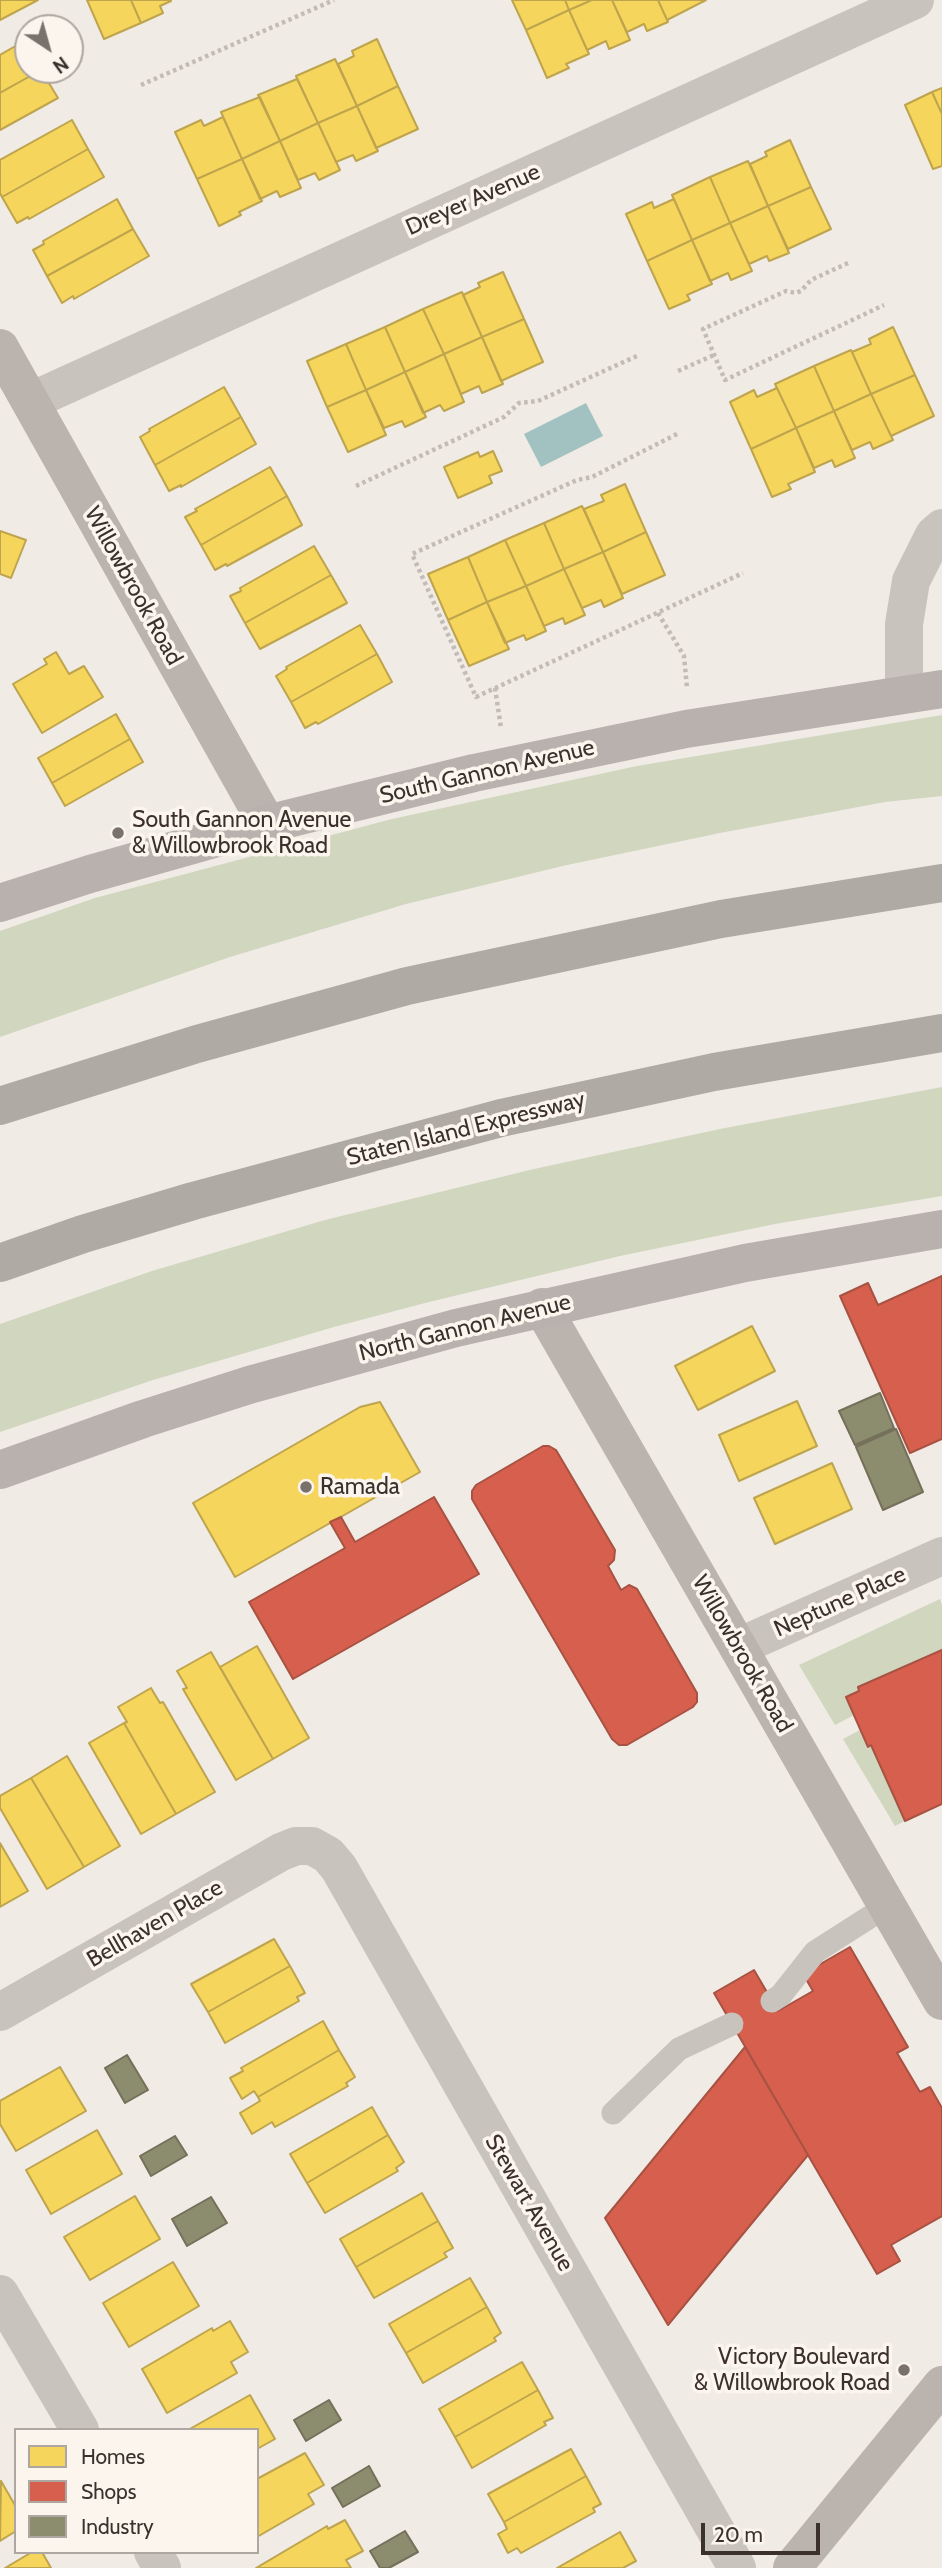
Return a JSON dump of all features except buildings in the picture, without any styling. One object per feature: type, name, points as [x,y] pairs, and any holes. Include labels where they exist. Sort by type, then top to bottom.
[{"type":"highway","points":[[0,1106],[197,1044],[407,986],[720,919],[942,883]]},
{"type":"highway","name":"Staten Island Expressway","points":[[0,1263],[83,1234],[193,1201],[501,1118],[714,1072],[942,1033]]},
{"type":"main road","name":"South Gannon Avenue","points":[[0,903],[90,874],[267,824],[474,773],[686,729],[942,689]]},
{"type":"main road","name":"North Gannon Avenue","points":[[0,1470],[248,1385],[542,1307],[745,1263],[942,1229]]},
{"type":"street","name":"Dreyer Avenue","points":[[31,401],[915,0]]},
{"type":"street","name":"Willowbrook Road","points":[[0,348],[267,824]]},
{"type":"street","points":[[904,694],[904,624],[911,580],[934,536],[942,528]]},
{"type":"street","name":"Willowbrook Road","points":[[542,1307],[942,2001]]},
{"type":"street","name":"Neptune Place","points":[[738,1647],[942,1556]]},
{"type":"street","name":"Bellhaven Place","points":[[0,2012],[281,1852],[296,1846],[313,1846]]},
{"type":"street","name":"Stewart Avenue","points":[[313,1846],[328,1855],[339,1868],[737,2568]]},
{"type":"street","points":[[0,2294],[79,2428]]},
{"type":"street","points":[[792,2568],[942,2385]]},
{"type":"lane","points":[[772,2001],[781,1995],[815,1952],[887,1906]]},
{"type":"lane","points":[[613,2113],[679,2049],[732,2024]]},
{"type":"path","points":[[142,85],[334,0]]},
{"type":"path","points":[[848,263],[811,280],[801,292],[786,291],[703,329],[725,380],[884,305]]},
{"type":"path","points":[[356,486],[504,416],[519,402],[538,401],[639,355]]},
{"type":"path","points":[[678,371],[714,355]]},
{"type":"path","points":[[677,434],[611,465],[592,477],[577,480],[412,554],[477,696],[743,573]]},
{"type":"path","points":[[657,613],[684,656],[687,691]]},
{"type":"path","points":[[495,688],[501,728]]},
{"type":"green space","points":[[942,715],[942,796],[885,802],[720,833],[567,865],[406,904],[230,957],[0,1037],[0,931],[95,898],[392,819],[637,766]]},
{"type":"green space","points":[[942,1087],[942,1196],[775,1224],[620,1256],[429,1302],[153,1380],[0,1432],[0,1324],[152,1271],[325,1220],[534,1169],[720,1129]]},
{"type":"green space","points":[[940,1599],[942,1650],[846,1697],[854,1715],[835,1725],[799,1665]]},
{"type":"green space","points":[[860,1730],[868,1746],[871,1745],[905,1821],[895,1826],[843,1739]]},
{"type":"water","points":[[586,403],[603,436],[541,467],[524,434]]},
{"type":"place","name":"South Gannon Avenue & Willowbrook Road","points":[[118,833]]},
{"type":"place","name":"Ramada","points":[[306,1487]]},
{"type":"place","name":"Victory Boulevard & Willowbrook Road","points":[[904,2370]]}]
